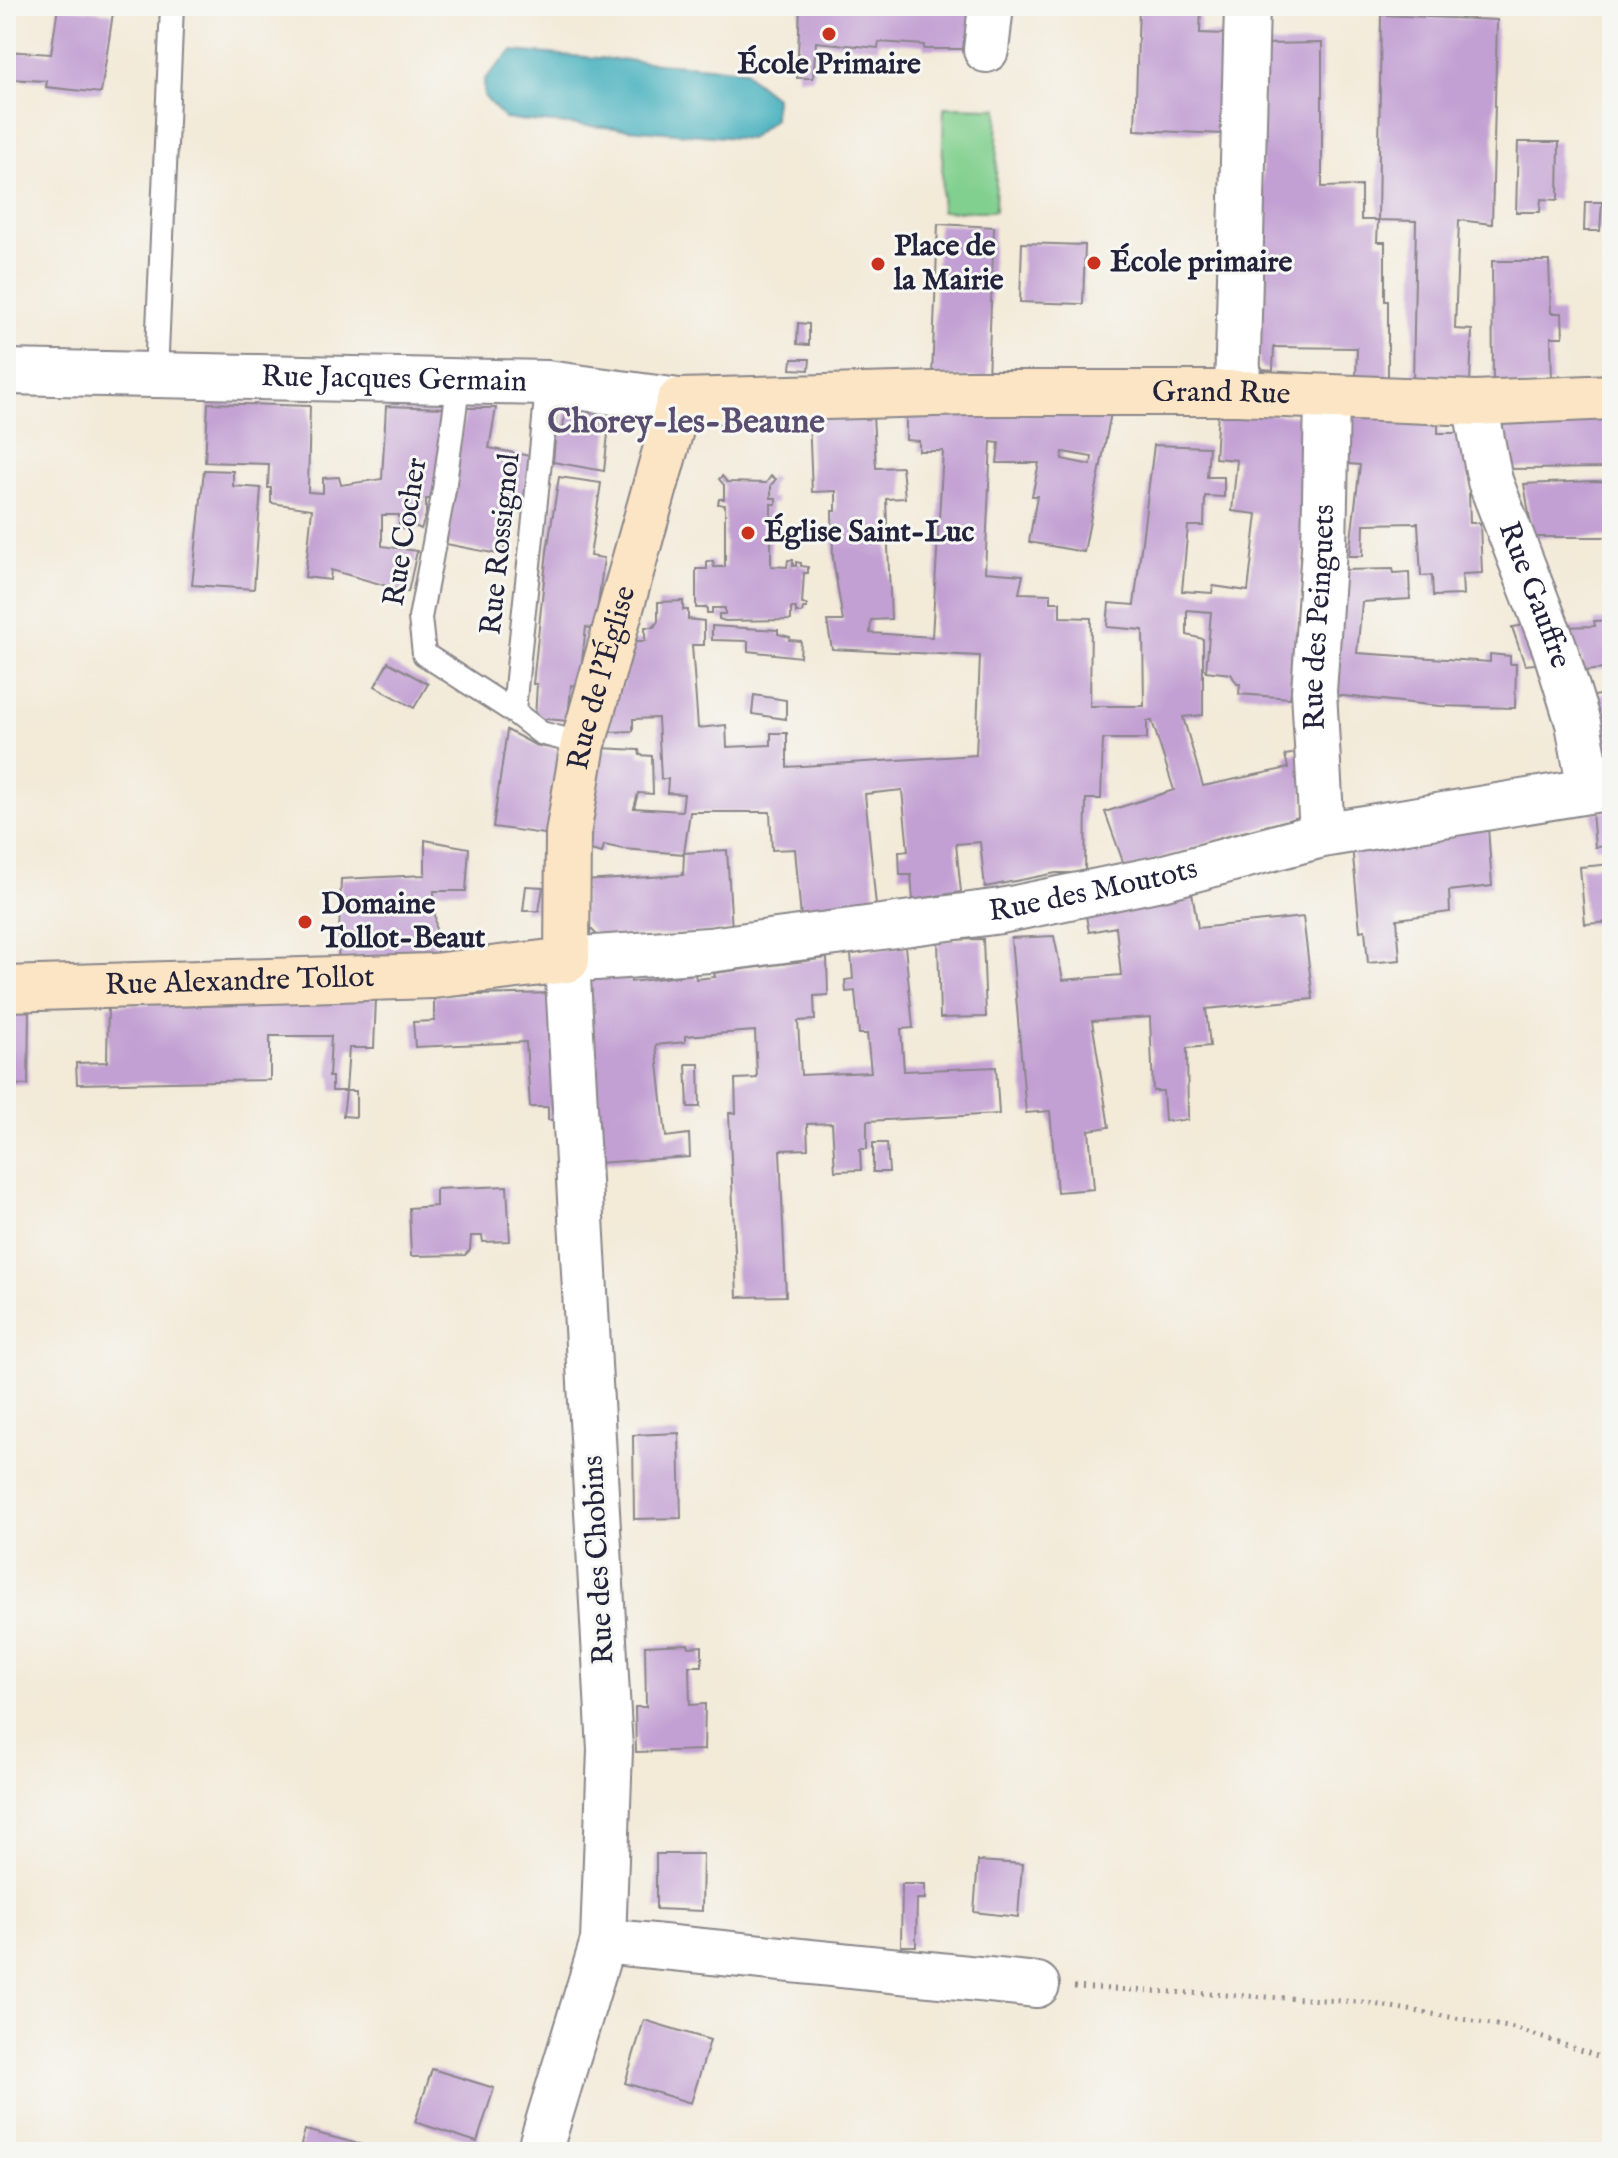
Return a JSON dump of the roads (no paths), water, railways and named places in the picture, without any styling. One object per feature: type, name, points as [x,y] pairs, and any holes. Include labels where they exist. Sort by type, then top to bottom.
[{"type":"street","points":[[986,50],[991,6]]},
{"type":"street","points":[[1237,393],[1247,6]]},
{"type":"street","name":"Rue Jacques Germain","points":[[6,372],[547,383],[679,401],[830,396]]},
{"type":"street","name":"Grand Rue","points":[[830,396],[1237,393],[1475,403],[1612,397]]},
{"type":"street","name":"Rue des Peinguets","points":[[1322,835],[1314,691],[1324,549],[1327,399]]},
{"type":"street","name":"Rue de l'Église","points":[[567,960],[568,834],[583,744],[679,401]]},
{"type":"street","name":"Rue Gauffre","points":[[1475,403],[1490,481],[1554,646],[1601,789]]},
{"type":"street","name":"Rue des Moutots","points":[[567,960],[709,950],[1001,911],[1161,878],[1322,835],[1601,789]]},
{"type":"street","name":"Rue Alexandre Tollot","points":[[6,989],[433,976],[567,960]]},
{"type":"street","name":"Rue des Chobins","points":[[539,2152],[603,1941],[610,1750],[567,960]]},
{"type":"street","points":[[603,1941],[1037,1985]]},
{"type":"lane","points":[[156,375],[172,6]]},
{"type":"lane","name":"Rue Cocher","points":[[459,380],[444,490],[420,618],[424,654],[541,733],[583,744]]},
{"type":"lane","name":"Rue Rossignol","points":[[514,712],[547,383]]},
{"type":"water","points":[[512,51],[746,70],[751,78],[775,97],[774,119],[749,139],[505,119],[484,96],[484,80]]},
{"type":"place","name":"École Primaire","points":[[829,34]]},
{"type":"place","name":"École primaire","points":[[1094,263]]},
{"type":"place","name":"Place de la Mairie","points":[[878,264]]},
{"type":"place","name":"Église Saint-Luc","points":[[748,533]]},
{"type":"place","name":"Domaine Tollot-Beaut","points":[[305,922]]},
{"type":"district","name":"Chorey-les-Beaune","points":[[686,422]]}]
